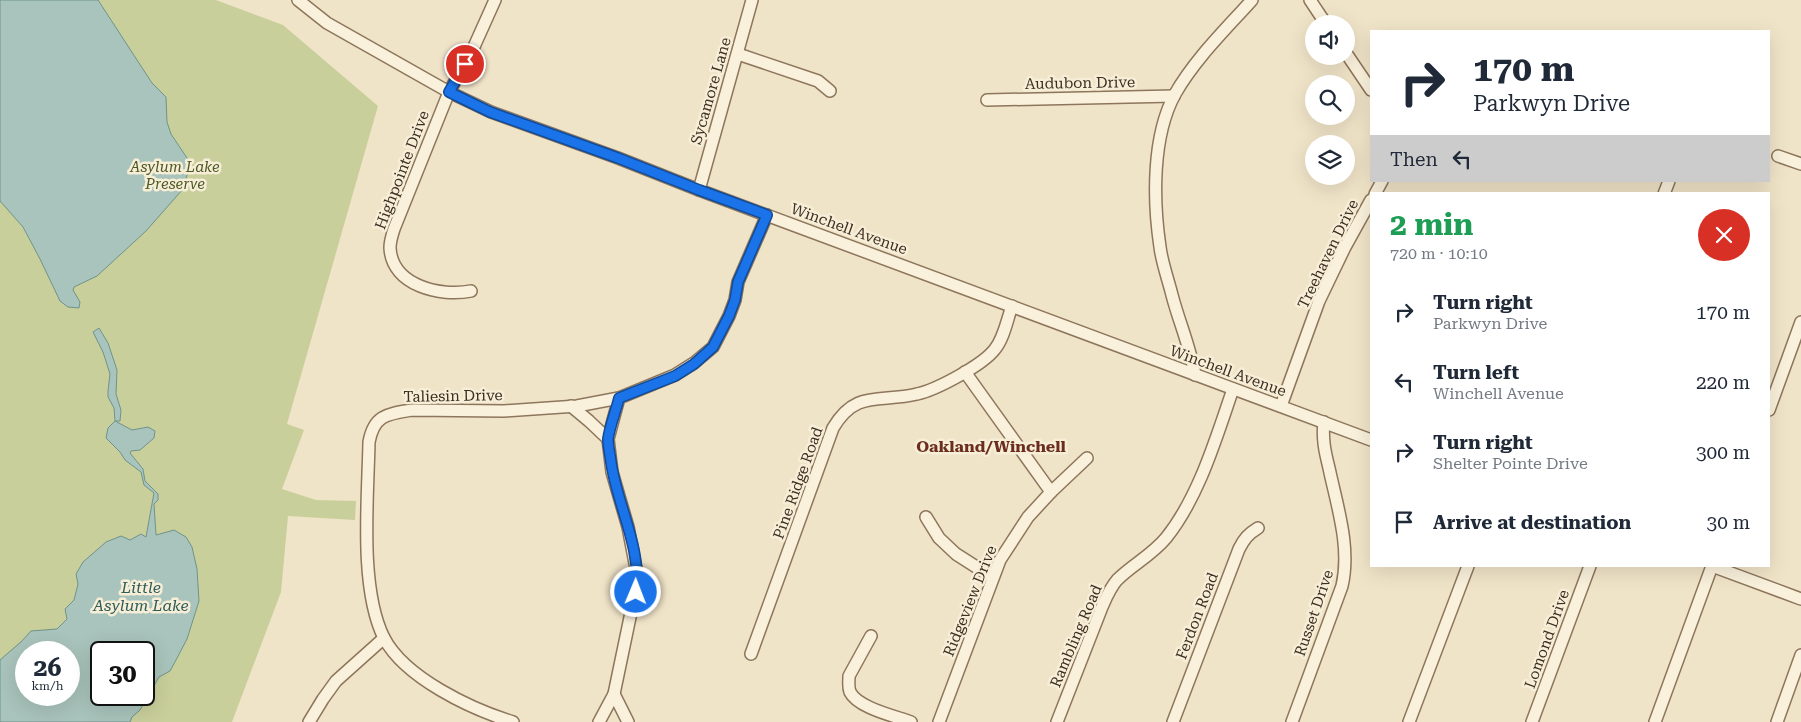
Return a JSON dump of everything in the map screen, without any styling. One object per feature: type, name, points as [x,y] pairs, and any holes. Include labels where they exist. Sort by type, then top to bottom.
[{"type":"street","name":"Winchell Avenue","points":[[298,0],[327,23],[449,92],[490,112],[618,158],[699,190],[1370,440]]},
{"type":"street","name":"Highpointe Drive","points":[[471,290],[447,293],[413,282],[398,269],[390,250],[390,242],[449,92],[474,49],[496,0]]},
{"type":"street","name":"Sycamore Lane","points":[[699,190],[752,0]]},
{"type":"street","points":[[1195,375],[1190,350],[1172,297],[1160,247],[1156,196],[1157,152],[1174,96],[1195,65],[1252,0]]},
{"type":"street","points":[[1310,0],[1320,15]]},
{"type":"street","points":[[738,54],[818,81],[830,90]]},
{"type":"street","points":[[1354,65],[1370,89]]},
{"type":"street","name":"Audubon Drive","points":[[987,100],[1174,96]]},
{"type":"street","points":[[1778,156],[1801,164]]},
{"type":"street","name":"Treehaven Drive","points":[[1281,406],[1319,301],[1345,247],[1370,202]]},
{"type":"street","name":"Taliesin Drive","points":[[384,638],[370,598],[367,540],[369,442],[371,430],[376,422],[383,416],[412,410],[504,411],[571,406],[619,398],[675,376],[694,364],[713,347],[729,316],[735,300],[738,282],[767,215]]},
{"type":"street","name":"Pine Ridge Road","points":[[751,654],[839,417],[846,409],[863,401],[918,394],[965,372],[997,348],[1012,306]]},
{"type":"street","points":[[1770,407],[1801,322]]},
{"type":"street","points":[[965,372],[1051,492]]},
{"type":"street","name":"Rambling Road","points":[[1057,722],[1109,591],[1117,580],[1153,552],[1185,510],[1212,449],[1233,389]]},
{"type":"street","points":[[599,722],[614,694],[638,579],[628,528],[612,472],[608,440],[619,398]]},
{"type":"street","points":[[571,406],[608,440]]},
{"type":"street","name":"Russet Drive","points":[[1292,722],[1342,586],[1346,565],[1344,539],[1323,441],[1324,422]]},
{"type":"street","name":"Ridgeview Drive","points":[[939,722],[992,577],[1007,547],[1028,517],[1087,458]]},
{"type":"street","points":[[926,517],[939,538],[956,554],[992,577]]},
{"type":"street","name":"Ferdon Road","points":[[1173,722],[1239,549],[1249,533],[1258,528]]},
{"type":"street","points":[[1410,722],[1468,567]]},
{"type":"street","name":"Lomond Drive","points":[[1532,722],[1590,567]]},
{"type":"street","points":[[1655,722],[1712,567]]},
{"type":"street","points":[[1715,567],[1801,599]]},
{"type":"street","points":[[871,636],[849,676],[848,683],[851,693],[864,705],[911,722]]},
{"type":"street","points":[[309,722],[336,681],[384,638],[415,673],[430,684],[469,705],[512,722]]},
{"type":"street","points":[[1777,722],[1801,655]]},
{"type":"street","points":[[614,694],[628,722]]},
{"type":"green space","name":"Asylum Lake Preserve","points":[[0,0],[216,0],[283,25],[378,106],[287,424],[304,430],[282,489],[316,500],[356,501],[355,520],[288,516],[281,592],[232,722],[0,722]]},
{"type":"water","points":[[0,0],[98,0],[152,83],[166,97],[167,122],[171,134],[189,161],[183,189],[146,231],[97,276],[74,287],[73,290],[80,302],[79,308],[68,307],[60,301],[23,227],[0,201]]},
{"type":"water","points":[[99,328],[108,343],[117,370],[116,394],[121,410],[120,421],[115,421],[114,408],[108,397],[110,374],[103,352],[93,332]]},
{"type":"water","name":"Little Asylum Lake","points":[[115,421],[132,430],[148,427],[155,431],[154,438],[140,450],[131,451],[130,453],[143,469],[145,481],[158,494],[158,500],[154,504],[156,535],[174,530],[186,537],[192,547],[197,569],[199,601],[187,639],[170,671],[159,677],[155,684],[155,641],[90,641],[90,706],[142,706],[130,722],[0,722],[0,660],[15,647],[15,706],[80,706],[80,641],[22,641],[31,631],[57,629],[67,619],[65,609],[74,600],[78,584],[76,574],[83,562],[106,542],[121,536],[130,540],[141,534],[146,537],[154,493],[144,485],[141,472],[125,460],[106,438],[108,428]]},
{"type":"district","name":"Oakland/Winchell","points":[[991,446]]},
{"type":"route","points":[[465,64],[449,92],[490,112],[767,215],[738,282],[735,300],[729,316],[713,347],[694,364],[675,376],[619,398],[608,440],[612,472],[635,559],[638,579],[636,592]]}]
